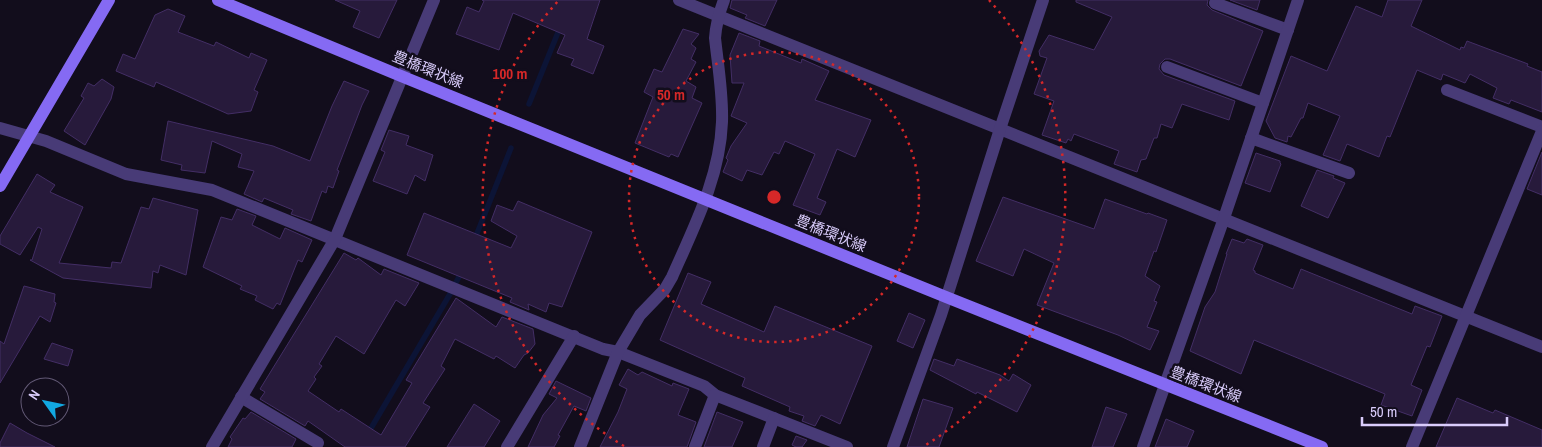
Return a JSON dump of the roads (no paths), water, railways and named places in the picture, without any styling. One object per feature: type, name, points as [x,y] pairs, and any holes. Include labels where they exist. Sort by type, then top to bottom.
[{"type":"main road","points":[[0,186],[109,0]]},
{"type":"main road","name":"豊橋環状線","points":[[218,0],[1164,386],[1322,447]]},
{"type":"street","points":[[212,447],[335,239],[434,0]]},
{"type":"street","points":[[679,0],[1223,221],[1542,347]]},
{"type":"street","points":[[580,447],[618,352],[640,315],[665,289],[672,278],[716,168],[722,125],[722,105],[715,38],[718,16],[724,0]]},
{"type":"street","points":[[893,447],[946,297],[1044,0]]},
{"type":"street","points":[[1143,447],[1223,221],[1298,0]]},
{"type":"street","points":[[1215,3],[1288,30]]},
{"type":"street","points":[[1166,67],[1263,104]]},
{"type":"street","points":[[1447,90],[1542,127]]},
{"type":"street","points":[[0,128],[29,136],[126,174],[212,190],[602,349],[618,352],[704,386],[715,396],[847,447]]},
{"type":"street","points":[[1412,447],[1538,151],[1542,131]]},
{"type":"street","points":[[1251,138],[1349,173]]},
{"type":"street","points":[[506,447],[574,336]]},
{"type":"street","points":[[695,447],[715,396]]},
{"type":"street","points":[[241,398],[318,444]]},
{"type":"street","points":[[763,447],[774,418]]},
{"type":"waterway","points":[[529,104],[561,25]]},
{"type":"waterway","points":[[474,241],[511,148]]},
{"type":"waterway","points":[[360,447],[462,271]]}]
